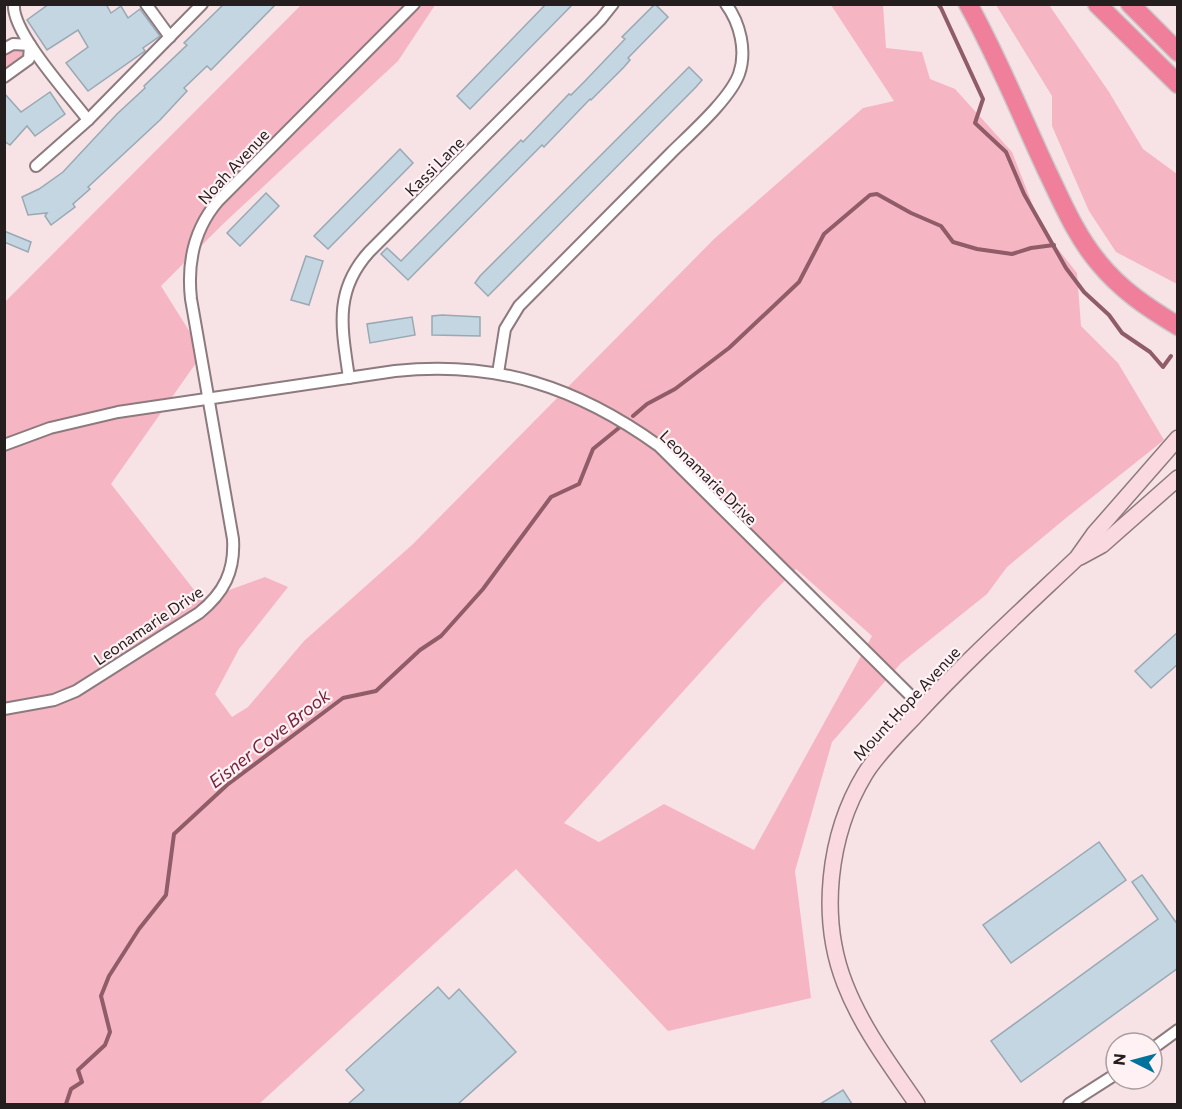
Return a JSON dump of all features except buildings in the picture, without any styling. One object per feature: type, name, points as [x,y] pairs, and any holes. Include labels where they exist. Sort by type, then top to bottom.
[{"type":"highway","points":[[968,4],[1062,201],[1085,244],[1113,279],[1128,293],[1178,326]]},
{"type":"highway","points":[[1097,4],[1178,84]]},
{"type":"highway","points":[[1130,4],[1178,52]]},
{"type":"street","points":[[14,4],[16,18],[30,45],[88,120]]},
{"type":"street","points":[[146,4],[170,37]]},
{"type":"street","points":[[36,166],[88,120],[202,4]]},
{"type":"street","name":"Noah Avenue","points":[[207,398],[189,275],[193,247],[200,227],[218,201],[414,4]]},
{"type":"street","name":"Kassi Lane","points":[[349,378],[342,310],[345,292],[356,268],[369,252],[614,4]]},
{"type":"street","points":[[498,373],[505,329],[519,306],[693,131],[733,87],[740,71],[741,44],[736,23],[726,4]]},
{"type":"street","points":[[4,49],[13,44],[30,45]]},
{"type":"street","points":[[4,77],[29,59],[30,45]]},
{"type":"street","name":"Leonamarie Drive","points":[[4,445],[50,428],[95,416],[207,398],[435,368],[498,373],[541,384],[593,405],[659,446],[922,708]]},
{"type":"street","name":"Leonamarie Drive","points":[[4,709],[54,700],[76,691],[199,613],[212,602],[225,584],[232,566],[233,539],[207,398]]},
{"type":"street","name":"Mount Hope Avenue","points":[[917,1104],[856,1010],[844,982],[834,946],[830,910],[831,880],[835,852],[854,796],[865,774],[888,745],[922,708],[1077,558],[1094,534],[1178,438]]},
{"type":"street","name":"Mount Hope Avenue","points":[[1077,558],[1102,545],[1178,478]]},
{"type":"street","points":[[1164,1041],[1178,1030]]},
{"type":"street","points":[[1069,1104],[1104,1082]]},
{"type":"shaded area","points":[[301,5],[435,5],[398,61],[223,224],[161,286],[203,353],[111,484],[202,600],[265,577],[288,587],[239,649],[215,694],[232,717],[248,707],[304,641],[413,544],[714,239],[863,108],[894,101],[831,5],[883,5],[886,48],[922,52],[930,79],[955,89],[1012,152],[1042,229],[1077,273],[1081,326],[1118,363],[1164,440],[1007,567],[987,594],[901,663],[832,742],[795,871],[811,998],[668,1031],[516,869],[259,1104],[5,1104],[4,303]],"holes":[[[796,569],[872,636],[754,850],[664,804],[599,842],[564,823]]]},
{"type":"shaded area","points":[[996,5],[1049,5],[1109,92],[1143,149],[1177,174],[1177,284],[1116,252],[1089,211],[1052,126],[1052,96]]},
{"type":"shaded area","points":[[18,48],[25,52],[25,57],[5,70],[5,53]]},
{"type":"waterway","points":[[938,4],[983,99],[975,123],[1006,152],[1024,194],[1066,268],[1084,292],[1109,315],[1122,333],[1150,352],[1163,367],[1171,356]]},
{"type":"waterway","name":"Eisner Cove Brook","points":[[633,416],[647,404],[675,389],[729,348],[799,282],[824,234],[870,195],[877,194],[941,226],[953,242],[977,249],[1012,254],[1031,248],[1054,245]]},
{"type":"waterway","name":"Eisner Cove Brook","points":[[66,1104],[71,1089],[82,1082],[78,1070],[105,1045],[110,1032],[101,996],[109,976],[139,929],[166,895],[174,834],[227,785],[343,698],[376,691],[420,650],[441,636],[483,589],[551,497],[579,484],[593,449],[620,427]]}]
